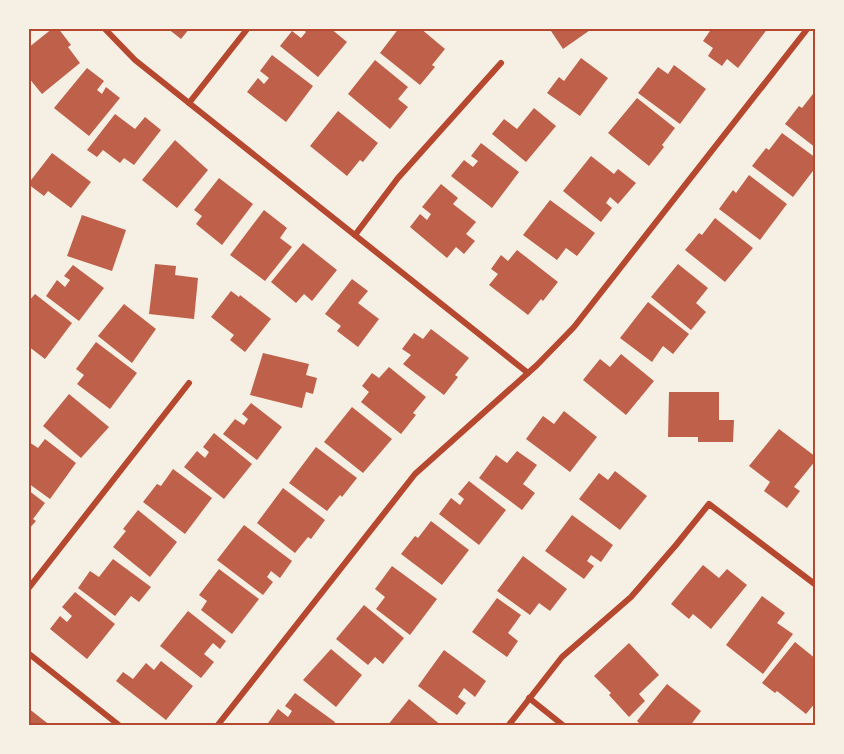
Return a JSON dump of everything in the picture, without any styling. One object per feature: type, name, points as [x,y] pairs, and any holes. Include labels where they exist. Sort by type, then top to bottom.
[{"type":"street","points":[[104,28],[135,60],[528,373]]},
{"type":"street","points":[[189,103],[248,28]]},
{"type":"street","points":[[217,726],[415,474],[528,373],[574,327],[808,28]]},
{"type":"street","points":[[355,235],[399,178],[501,63]]},
{"type":"street","points":[[28,589],[189,383]]},
{"type":"street","points":[[508,726],[562,657],[631,597],[709,504],[816,585]]},
{"type":"street","points":[[28,653],[120,726]]},
{"type":"street","points":[[530,698],[564,726]]},
{"type":"building","points":[[53,28],[58,28],[71,45],[68,47],[80,63],[42,94],[28,77],[28,48]]},
{"type":"building","points":[[167,28],[190,28],[181,39]]},
{"type":"building","points":[[302,28],[330,28],[347,42],[318,77],[280,46],[292,31],[301,38],[306,32]]},
{"type":"building","points":[[399,28],[420,28],[445,49],[432,65],[435,67],[420,85],[380,53]]},
{"type":"building","points":[[555,28],[593,28],[563,49],[551,31]]},
{"type":"building","points":[[712,28],[768,28],[738,68],[727,59],[722,66],[708,56],[713,48],[703,41]]},
{"type":"building","points":[[272,55],[313,86],[286,122],[247,92],[258,78],[264,84],[269,78],[260,71]]},
{"type":"building","points":[[581,58],[608,78],[580,116],[547,93],[559,77],[564,81]]},
{"type":"building","points":[[375,60],[408,87],[398,99],[408,107],[390,129],[348,94]]},
{"type":"building","points":[[674,65],[706,89],[680,124],[638,93],[658,67],[668,74]]},
{"type":"building","points":[[87,68],[104,81],[97,90],[102,94],[106,87],[120,98],[89,136],[54,108]]},
{"type":"building","points":[[816,90],[816,148],[785,124]]},
{"type":"building","points":[[637,98],[675,128],[649,166],[608,133]]},
{"type":"building","points":[[534,108],[556,126],[526,162],[492,134],[504,119],[517,129]]},
{"type":"building","points":[[338,111],[378,143],[363,162],[360,160],[347,176],[310,146]]},
{"type":"building","points":[[115,114],[135,129],[145,117],[161,130],[134,165],[124,158],[120,163],[103,150],[97,157],[87,150]]},
{"type":"building","points":[[782,133],[816,158],[816,167],[793,197],[752,166],[766,148],[769,150]]},
{"type":"building","points":[[175,140],[208,170],[177,208],[142,180]]},
{"type":"building","points":[[481,143],[519,172],[492,208],[451,176],[464,160],[473,167],[478,161],[471,156]]},
{"type":"building","points":[[52,153],[91,182],[71,208],[48,191],[44,196],[28,184]]},
{"type":"building","points":[[591,156],[614,174],[618,169],[636,183],[618,204],[610,197],[606,203],[612,208],[601,222],[563,191]]},
{"type":"building","points":[[749,175],[787,204],[760,240],[719,209],[733,190],[736,193]]},
{"type":"building","points":[[219,178],[253,204],[222,245],[196,224],[202,216],[194,210]]},
{"type":"building","points":[[441,184],[458,198],[453,204],[476,222],[466,234],[475,241],[464,254],[456,247],[447,258],[410,227],[420,214],[427,220],[431,214],[422,207]]},
{"type":"building","points":[[550,200],[595,233],[577,256],[566,248],[557,260],[523,235]]},
{"type":"building","points":[[264,210],[287,228],[280,238],[292,247],[265,281],[230,255]]},
{"type":"building","points":[[82,215],[126,230],[112,271],[67,256]]},
{"type":"building","points":[[715,218],[753,248],[725,282],[685,250],[699,233],[702,235]]},
{"type":"building","points":[[303,243],[337,270],[312,301],[304,294],[296,303],[271,282]]},
{"type":"building","points":[[517,250],[558,282],[528,315],[489,285],[498,274],[491,269],[501,255],[508,261]]},
{"type":"building","points":[[155,264],[176,266],[175,275],[198,278],[194,319],[149,314]]},
{"type":"building","points":[[678,264],[708,288],[696,303],[706,312],[691,330],[651,297]]},
{"type":"building","points":[[73,265],[104,288],[79,321],[46,296],[57,280],[65,287],[70,280],[64,276]]},
{"type":"building","points":[[352,279],[368,291],[358,303],[379,319],[358,347],[337,331],[341,326],[325,314]]},
{"type":"building","points":[[231,291],[239,297],[240,295],[271,319],[245,352],[230,340],[234,335],[211,317]]},
{"type":"building","points":[[35,294],[72,323],[45,359],[28,346],[28,316],[31,313],[28,311],[28,302]]},
{"type":"building","points":[[648,302],[689,334],[673,354],[663,346],[652,362],[620,338]]},
{"type":"building","points":[[124,304],[156,329],[132,363],[98,336]]},
{"type":"building","points":[[431,329],[469,358],[455,375],[458,377],[444,395],[403,364],[411,355],[402,349],[414,333],[423,339]]},
{"type":"building","points":[[96,342],[137,373],[110,409],[77,384],[84,375],[76,369]]},
{"type":"building","points":[[263,353],[309,364],[306,375],[317,378],[313,394],[306,392],[302,408],[250,395]]},
{"type":"building","points":[[621,354],[654,381],[626,415],[583,380],[600,359],[610,367]]},
{"type":"building","points":[[389,367],[426,397],[413,413],[416,415],[401,434],[361,402],[369,392],[362,386],[372,373],[379,378]]},
{"type":"building","points":[[669,392],[719,392],[719,420],[734,420],[733,442],[698,442],[698,437],[668,437]]},
{"type":"building","points":[[69,394],[109,427],[81,458],[43,426]]},
{"type":"building","points":[[251,403],[282,427],[257,460],[223,434],[235,419],[244,425],[248,419],[242,414]]},
{"type":"building","points":[[352,407],[392,439],[363,473],[324,442]]},
{"type":"building","points":[[564,411],[597,437],[570,472],[526,439],[543,416],[554,424]]},
{"type":"building","points":[[779,429],[816,457],[794,487],[800,491],[787,508],[764,491],[770,482],[749,466]]},
{"type":"building","points":[[214,433],[252,464],[224,499],[184,467],[197,451],[205,458],[209,452],[203,447]]},
{"type":"building","points":[[45,439],[76,463],[50,499],[28,483],[28,443],[38,448]]},
{"type":"building","points":[[316,447],[357,478],[327,511],[289,483]]},
{"type":"building","points":[[517,451],[537,465],[523,484],[535,493],[522,510],[479,478],[496,455],[507,463]]},
{"type":"building","points":[[173,469],[212,498],[185,534],[143,502],[157,484],[161,486]]},
{"type":"building","points":[[615,471],[647,496],[620,530],[579,499],[599,473],[608,480]]},
{"type":"building","points":[[469,481],[506,510],[479,545],[439,514],[451,498],[460,505],[464,499],[458,494]]},
{"type":"building","points":[[283,488],[325,520],[311,539],[308,537],[295,553],[257,523]]},
{"type":"building","points":[[28,490],[45,503],[33,519],[36,521],[28,530]]},
{"type":"building","points":[[138,510],[177,542],[150,577],[113,547],[126,531],[123,529]]},
{"type":"building","points":[[572,515],[613,545],[601,562],[591,555],[587,561],[594,566],[584,579],[545,551]]},
{"type":"building","points":[[431,521],[469,550],[442,585],[401,554],[415,536],[418,538]]},
{"type":"building","points":[[244,525],[292,561],[280,578],[271,571],[267,577],[273,582],[263,595],[217,560]]},
{"type":"building","points":[[523,556],[567,589],[550,611],[539,603],[530,615],[497,591]]},
{"type":"building","points":[[113,559],[151,587],[139,602],[131,596],[115,616],[78,588],[90,571],[99,577]]},
{"type":"building","points":[[703,565],[719,578],[727,569],[747,585],[711,629],[693,614],[689,619],[671,604]]},
{"type":"building","points":[[392,566],[437,599],[410,635],[376,609],[385,597],[375,589]]},
{"type":"building","points":[[219,569],[259,599],[232,634],[201,610],[207,601],[199,595]]},
{"type":"building","points":[[75,592],[115,624],[87,659],[50,629],[60,616],[67,622],[72,616],[62,607]]},
{"type":"building","points":[[762,596],[785,613],[777,623],[793,634],[763,674],[726,645]]},
{"type":"building","points":[[497,598],[521,615],[508,633],[518,641],[507,657],[472,632]]},
{"type":"building","points":[[364,605],[404,638],[383,664],[375,657],[368,665],[336,639]]},
{"type":"building","points":[[188,611],[226,641],[220,649],[213,643],[204,654],[214,662],[201,678],[160,646]]},
{"type":"building","points":[[795,642],[816,659],[816,702],[806,714],[777,691],[775,693],[762,683]]},
{"type":"building","points":[[629,643],[659,675],[639,694],[645,701],[629,717],[609,695],[611,693],[594,676]]},
{"type":"building","points":[[331,649],[362,675],[336,707],[303,680]]},
{"type":"building","points":[[444,650],[486,681],[475,697],[464,688],[458,697],[466,703],[457,715],[418,686]]},
{"type":"building","points":[[161,661],[193,686],[166,720],[116,681],[123,672],[133,679],[146,663],[154,670]]},
{"type":"building","points":[[667,684],[701,711],[690,726],[642,726],[637,721]]},
{"type":"building","points":[[295,693],[335,722],[333,726],[266,726],[278,709],[288,717],[292,711],[285,706]]},
{"type":"building","points":[[409,699],[442,726],[387,726]]},
{"type":"building","points":[[28,708],[51,726],[28,726]]}]
